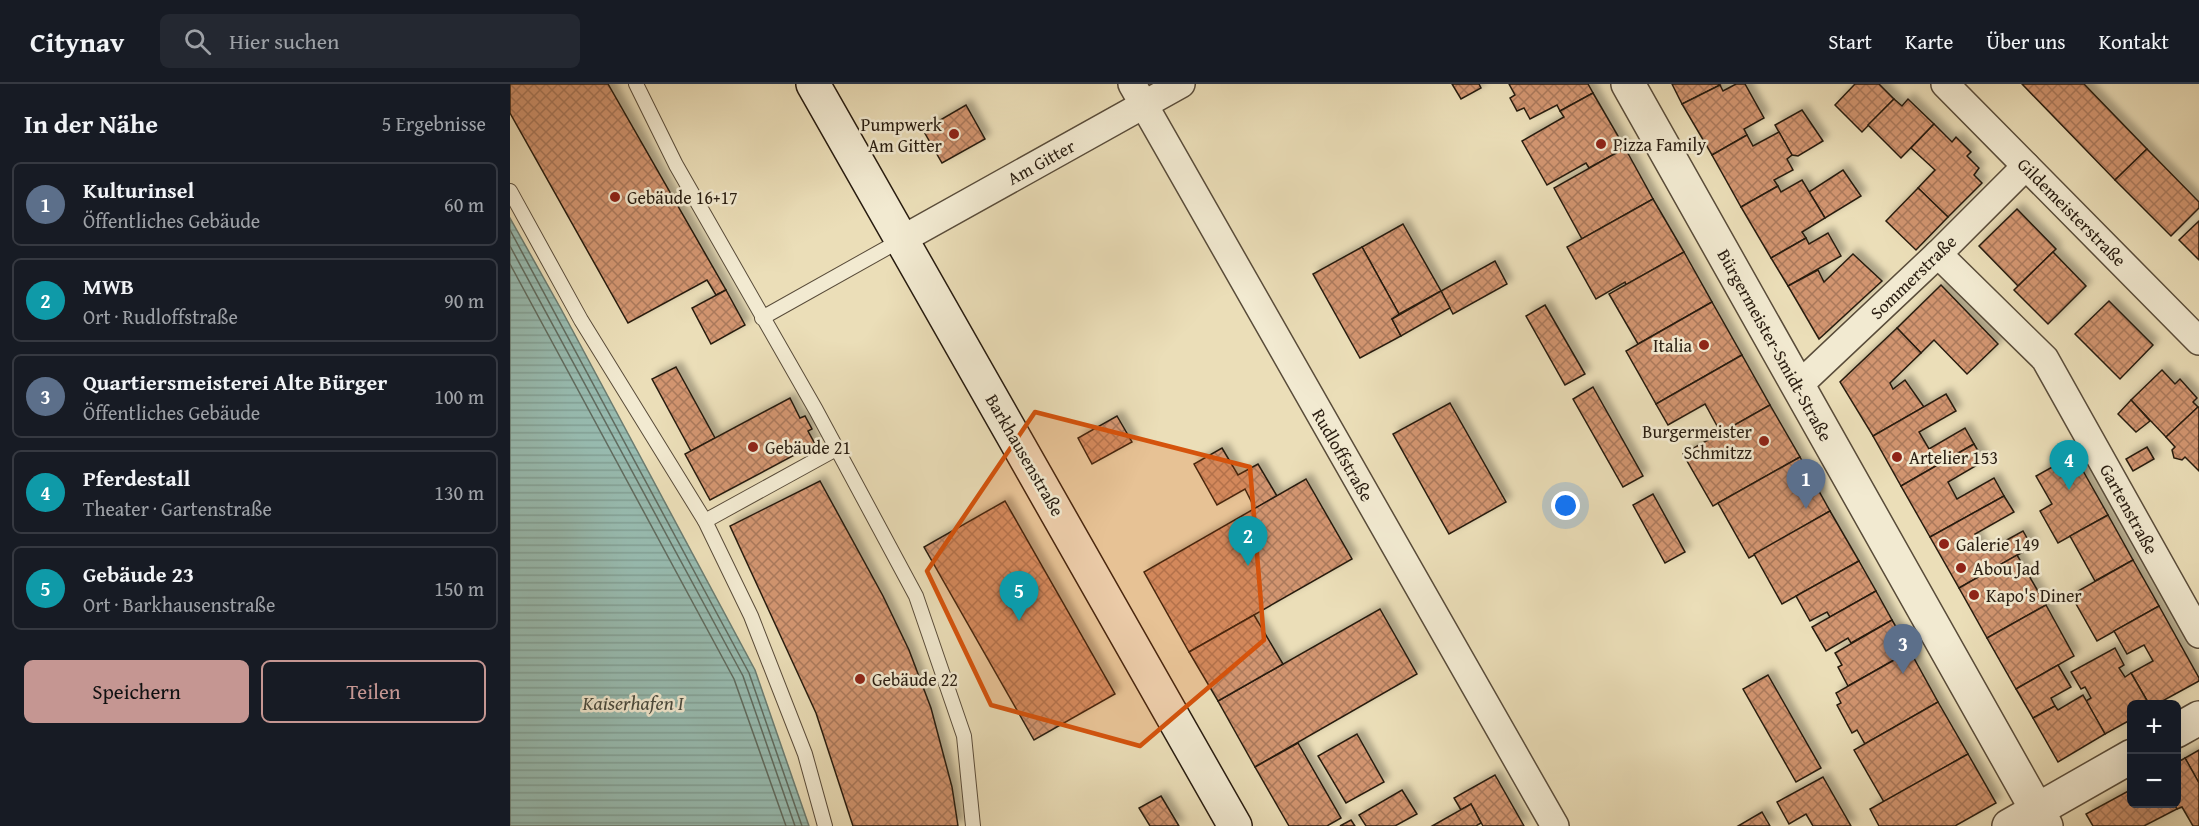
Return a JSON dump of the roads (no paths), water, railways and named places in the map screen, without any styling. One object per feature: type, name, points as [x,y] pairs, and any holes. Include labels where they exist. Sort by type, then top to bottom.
[{"type":"street","name":"Barkhausenstraße","points":[[813,84],[1235,826]]},
{"type":"street","name":"Am Gitter","points":[[901,240],[1138,94],[1181,84]]},
{"type":"street","name":"Bürgermeister-Smidt-Straße","points":[[1628,84],[1798,386],[2031,821]]},
{"type":"street","name":"Gildemeisterstraße","points":[[1944,84],[2199,341]]},
{"type":"street","name":"Rudloffstraße","points":[[1138,94],[1555,826]]},
{"type":"street","name":"Sommerstraße","points":[[1798,386],[1938,254],[2026,166]]},
{"type":"street","name":"Gartenstraße","points":[[1938,254],[2045,359],[2199,634]]},
{"type":"street","points":[[2181,728],[2199,718]]},
{"type":"street","points":[[2031,821],[2127,759]]},
{"type":"lane","points":[[636,84],[676,165],[816,410],[916,596],[964,736],[973,826]]},
{"type":"lane","points":[[510,191],[581,320],[705,521],[751,616],[805,754],[825,826]]},
{"type":"lane","points":[[762,318],[901,240]]},
{"type":"lane","points":[[705,521],[836,449]]},
{"type":"water","name":"Kaiserhafen I","points":[[510,218],[755,670],[809,826],[510,826]]},
{"type":"place","name":"Pumpwerk Am Gitter","points":[[954,134]]},
{"type":"place","name":"Pizza Family","points":[[1601,144]]},
{"type":"place","name":"Gebäude 16+17","points":[[615,197]]},
{"type":"place","name":"Italia","points":[[1704,345]]},
{"type":"place","name":"Burgermeister Schmitzz","points":[[1764,441]]},
{"type":"place","name":"Gebäude 21","points":[[753,447]]},
{"type":"place","name":"Artelier 153","points":[[1897,457]]},
{"type":"place","name":"Pferdestall","points":[[2069,490]]},
{"type":"place","name":"Kulturinsel","points":[[1806,509]]},
{"type":"place","name":"Galerie 149","points":[[1944,544]]},
{"type":"place","name":"MWB","points":[[1248,566]]},
{"type":"place","name":"Abou Jad","points":[[1961,568]]},
{"type":"place","name":"Kapo's Diner","points":[[1974,595]]},
{"type":"place","name":"Gebäude 23","points":[[1019,621]]},
{"type":"place","name":"Quartiersmeisterei Alte Bürger","points":[[1903,674]]},
{"type":"place","name":"Gebäude 22","points":[[860,679]]}]
